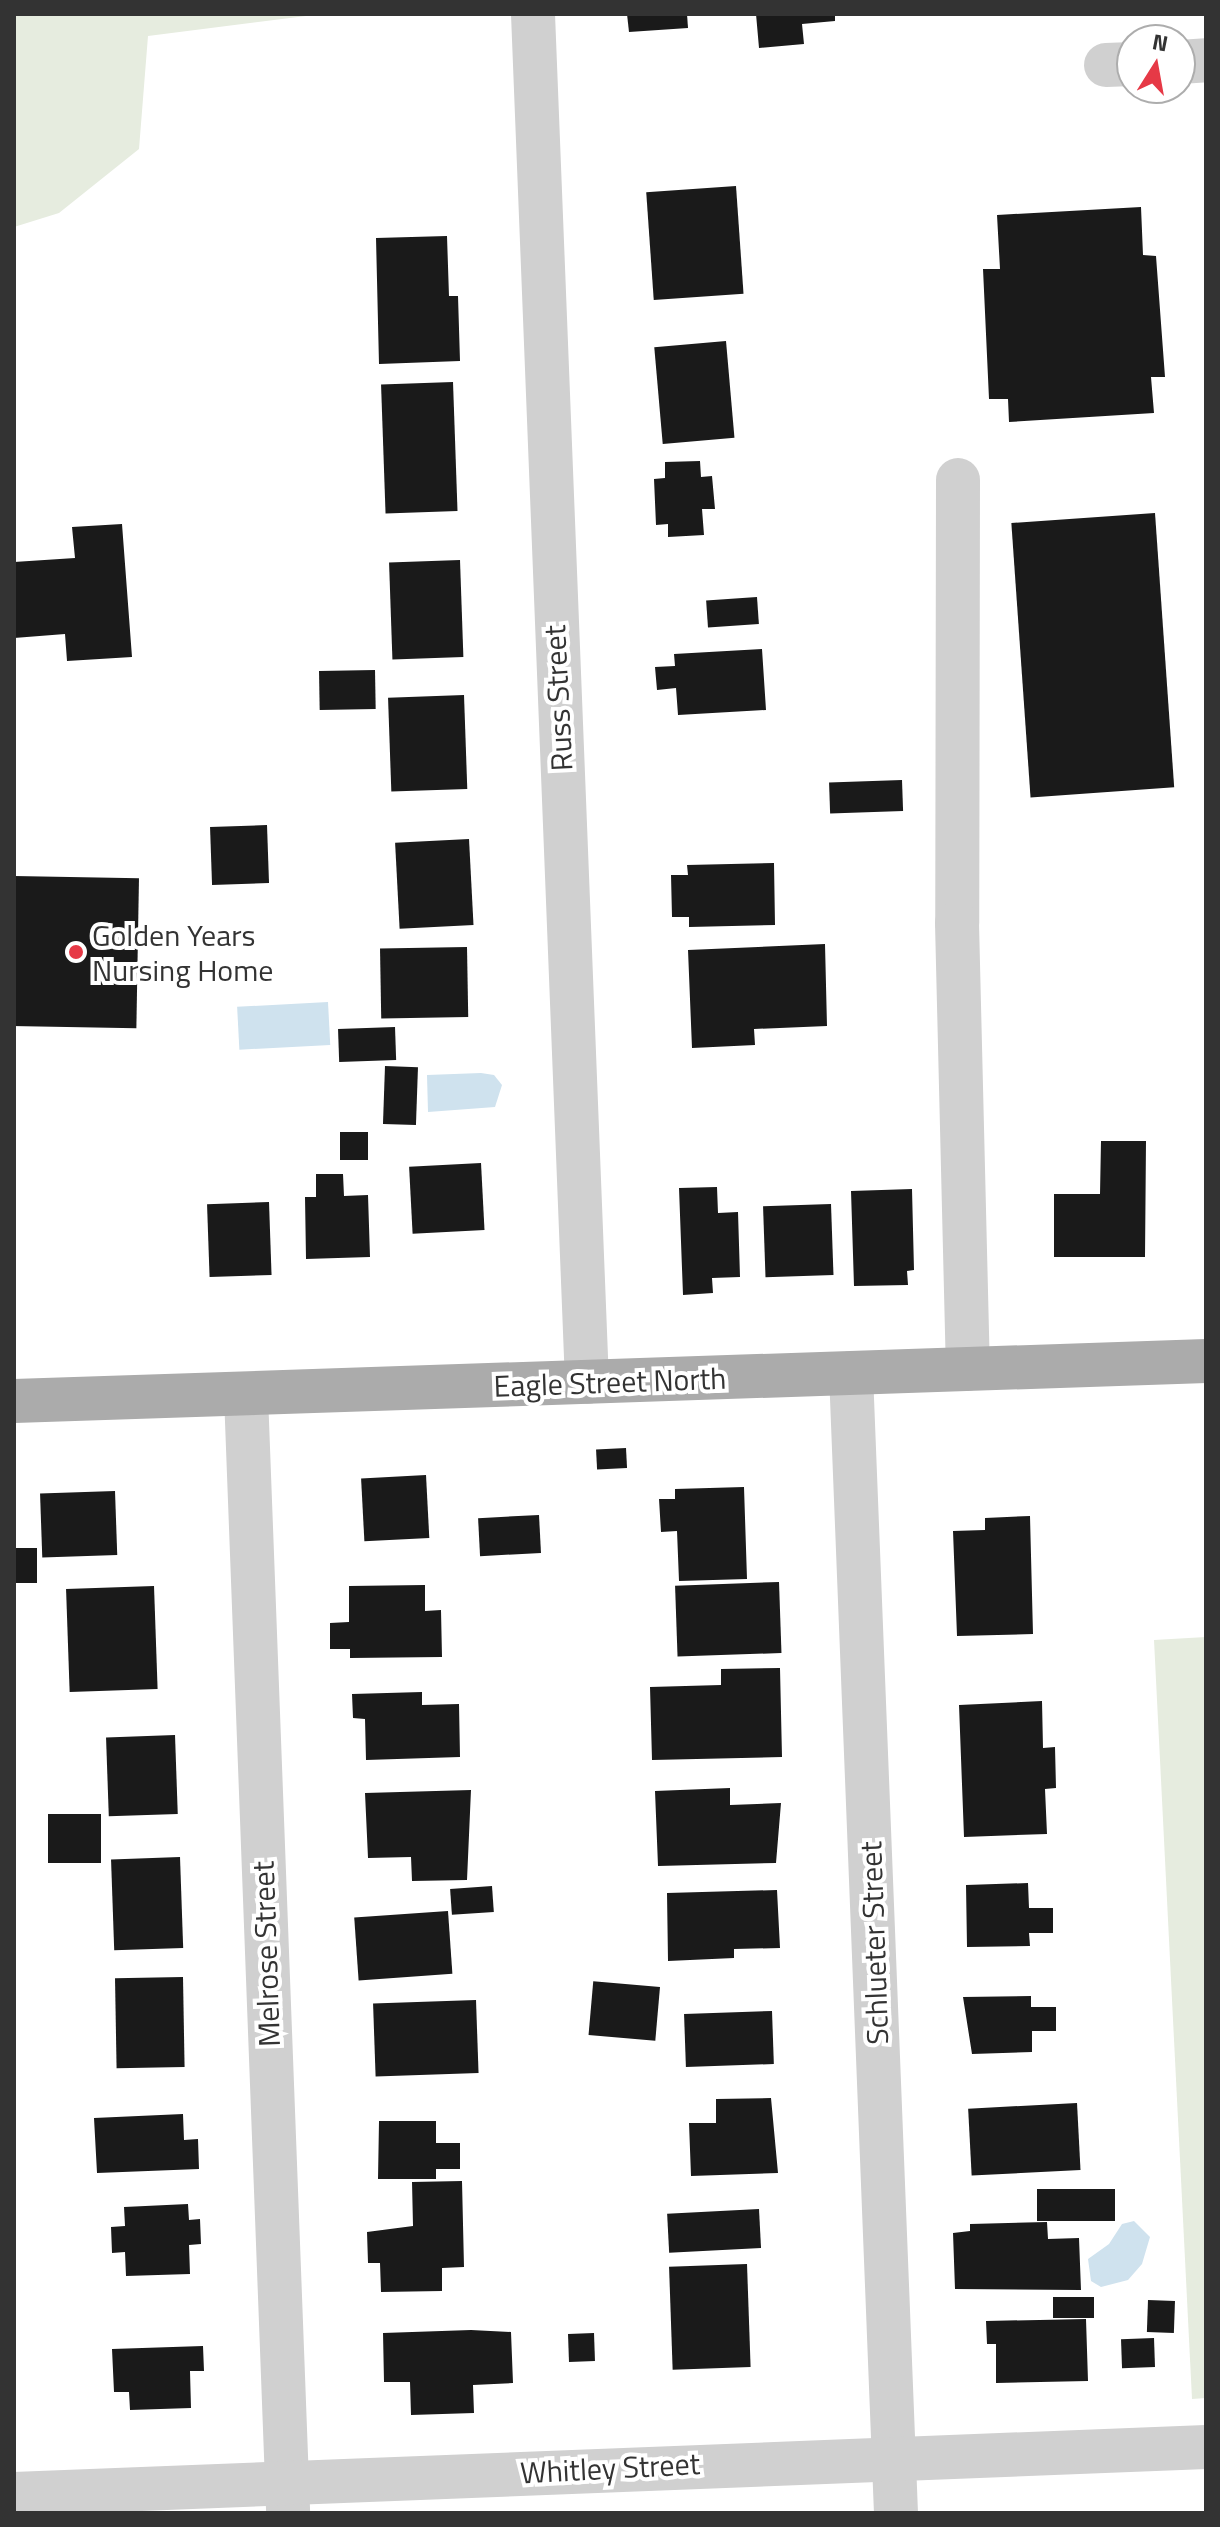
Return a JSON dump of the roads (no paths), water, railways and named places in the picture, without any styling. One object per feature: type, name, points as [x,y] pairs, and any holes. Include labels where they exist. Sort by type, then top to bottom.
[{"type":"main road","name":"Eagle Street North","points":[[14,1401],[1206,1361]]},
{"type":"street","name":"Russ Street","points":[[533,14],[587,1382]]},
{"type":"street","points":[[958,480],[957,923],[968,1369]]},
{"type":"street","name":"Schlueter Street","points":[[851,1373],[896,2513]]},
{"type":"street","name":"Melrose Street","points":[[246,1395],[287,2498]]},
{"type":"street","name":"Whitley Street","points":[[14,2494],[287,2498],[894,2456],[1206,2447]]},
{"type":"water","points":[[328,1002],[330,1045],[239,1050],[237,1007]]},
{"type":"water","points":[[427,1075],[494,1075],[502,1085],[495,1107],[428,1112]]},
{"type":"water","points":[[1134,2221],[1150,2237],[1142,2264],[1128,2280],[1101,2287],[1091,2281],[1088,2259],[1109,2244],[1122,2224]]},
{"type":"place","name":"Golden Years Nursing Home","points":[[76,952]]}]
